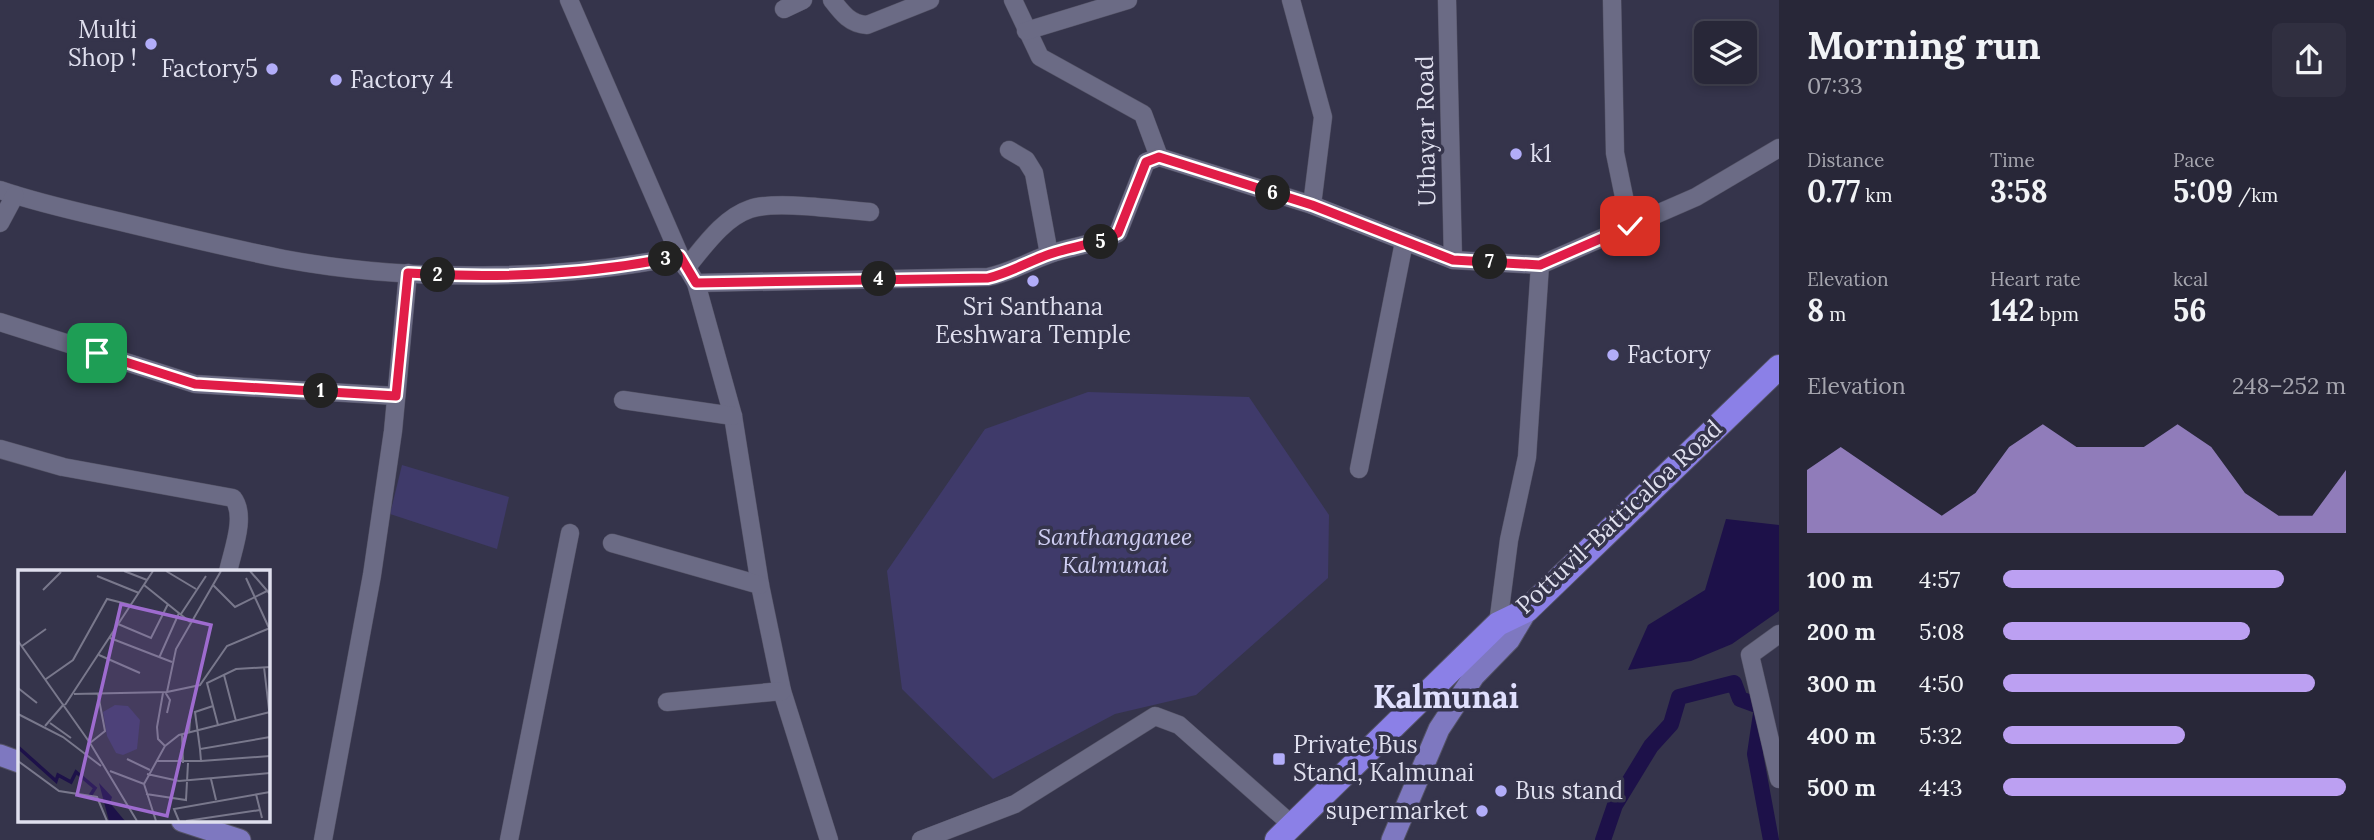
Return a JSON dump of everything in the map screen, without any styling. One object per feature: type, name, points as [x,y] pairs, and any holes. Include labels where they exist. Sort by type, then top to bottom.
[{"type":"highway","name":"Pottuvil-Batticaloa Road","points":[[1284,832],[1498,625],[1527,610],[1779,366]]},
{"type":"main road","points":[[1392,840],[1438,729],[1474,676],[1509,640],[1527,610]]},
{"type":"main road","points":[[1414,704],[1438,729]]},
{"type":"main road","points":[[0,755],[18,762]]},
{"type":"main road","points":[[185,822],[240,840]]},
{"type":"street","points":[[569,0],[683,262],[696,283],[733,416],[760,585],[782,691],[829,840]]},
{"type":"street","points":[[785,9],[803,0]]},
{"type":"street","points":[[832,0],[843,15],[858,25],[867,25],[930,0]]},
{"type":"street","points":[[1013,0],[1040,57],[1143,114],[1159,157]]},
{"type":"street","points":[[1026,31],[1128,0]]},
{"type":"street","points":[[1291,0],[1322,117],[1312,205]]},
{"type":"street","name":"Uthayar Road","points":[[1447,0],[1453,260]]},
{"type":"street","points":[[1612,0],[1615,153],[1630,226]]},
{"type":"street","points":[[696,283],[988,278],[1014,272],[1049,254],[1099,243],[1118,233],[1146,162],[1159,157],[1312,205],[1453,260],[1540,265],[1696,197],[1779,148]]},
{"type":"street","points":[[1009,150],[1026,160],[1034,173],[1049,254]]},
{"type":"street","points":[[0,223],[7,193],[286,259],[452,276],[683,262],[717,231],[749,209],[777,206],[870,212]]},
{"type":"street","points":[[1359,469],[1404,242]]},
{"type":"street","points":[[1498,625],[1510,540],[1527,457],[1540,265]]},
{"type":"street","points":[[323,840],[372,575],[396,396],[408,273]]},
{"type":"street","points":[[0,322],[195,384],[396,396]]},
{"type":"street","points":[[623,400],[733,416]]},
{"type":"street","points":[[0,449],[63,467],[233,498],[239,505],[239,519],[228,570]]},
{"type":"street","points":[[509,840],[570,533]]},
{"type":"street","points":[[612,543],[760,585]]},
{"type":"street","points":[[1779,634],[1750,656],[1779,779]]},
{"type":"street","points":[[667,702],[782,691]]},
{"type":"street","points":[[921,840],[1016,804],[1155,716],[1179,725],[1284,832]]},
{"type":"green space","name":"Santhanganee Kalmunai","points":[[1088,392],[1249,397],[1329,515],[1328,578],[1196,695],[1115,714],[993,779],[902,689],[887,571],[985,429]]},
{"type":"green space","points":[[402,465],[509,497],[497,549],[390,514]]},
{"type":"shaded area","points":[[1726,519],[1779,525],[1779,611],[1732,644],[1691,661],[1628,670],[1648,625],[1705,590]]},
{"type":"waterway","points":[[1603,840],[1615,805],[1651,746],[1671,724],[1679,697],[1734,683],[1740,699],[1762,707],[1755,754],[1771,840]]},
{"type":"place","name":"Multi Shop !","points":[[151,44]]},
{"type":"place","name":"Factory5","points":[[272,69]]},
{"type":"place","name":"Factory 4","points":[[336,80]]},
{"type":"place","name":"k1","points":[[1516,154]]},
{"type":"place","name":"Sri Santhana Eeshwara Temple","points":[[1033,281]]},
{"type":"place","name":"Factory","points":[[1613,355]]},
{"type":"place","name":"Private Bus Stand, Kalmunai","points":[[1279,759]]},
{"type":"place","name":"Bus stand","points":[[1501,791]]},
{"type":"place","name":"supermarket","points":[[1482,811]]},
{"type":"district","name":"Kalmunai","points":[[1446,697]]},
{"type":"route","points":[[97,353],[195,384],[396,396],[408,273],[452,276],[568,271],[626,267],[680,256],[696,283],[988,278],[1014,272],[1049,254],[1099,243],[1118,233],[1146,162],[1159,157],[1312,205],[1433,255],[1453,260],[1540,265],[1630,226]]}]
